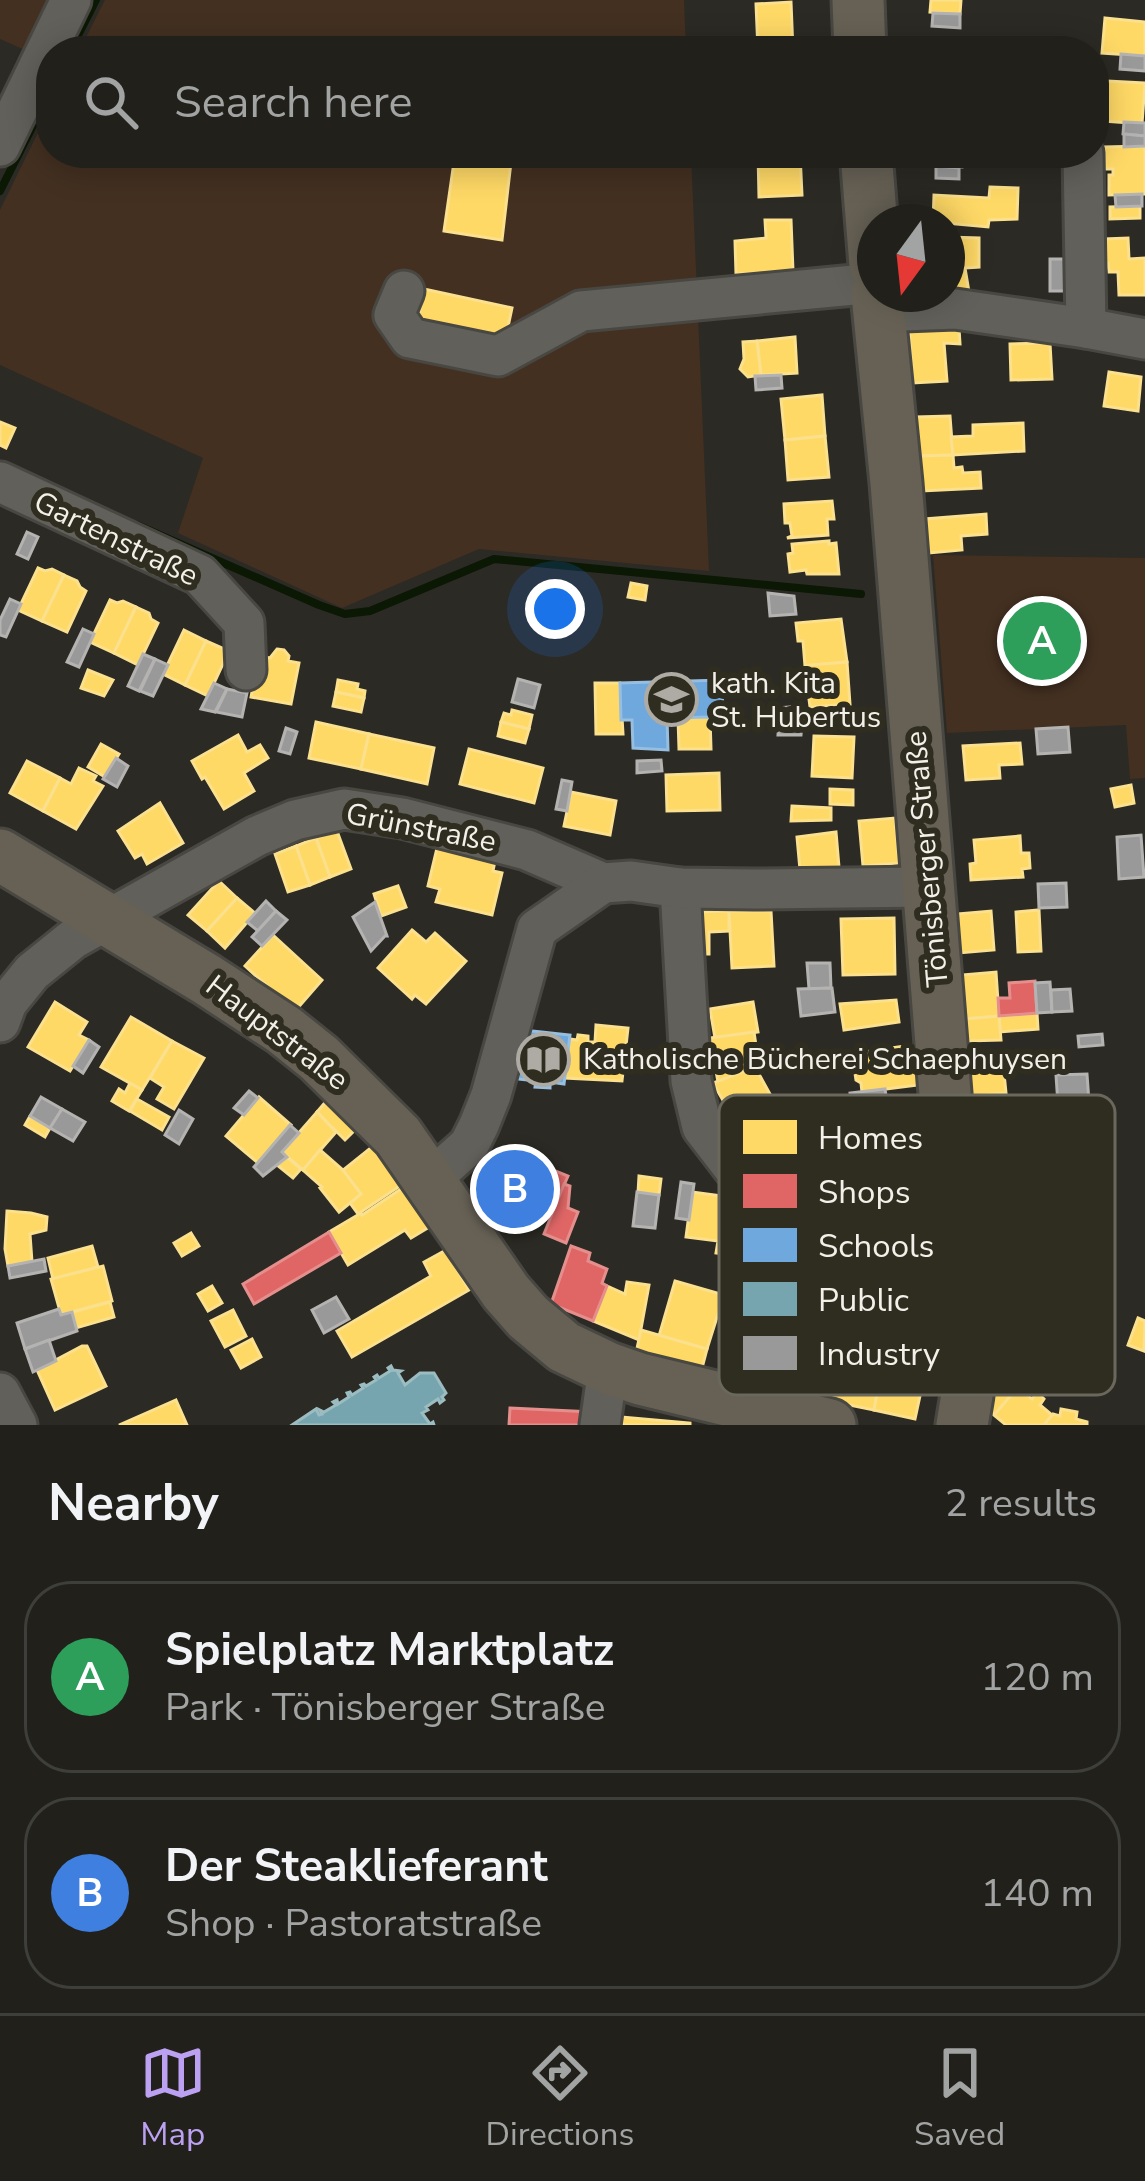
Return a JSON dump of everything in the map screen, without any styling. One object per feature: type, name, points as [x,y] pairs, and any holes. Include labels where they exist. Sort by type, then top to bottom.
[{"type":"main road","points":[[858,0],[859,36]]},
{"type":"main road","name":"Tönisberger Straße","points":[[867,168],[870,204]]},
{"type":"main road","name":"Tönisberger Straße","points":[[878,312],[945,1095]]},
{"type":"main road","name":"Hauptstraße","points":[[0,855],[246,1004],[302,1044],[398,1136],[481,1259],[528,1317],[564,1347],[608,1368],[678,1390],[830,1425]]},
{"type":"main road","name":"Tönisberger Straße","points":[[962,1425],[968,1395]]},
{"type":"street","points":[[53,36],[71,0]]},
{"type":"street","points":[[0,146],[36,72]]},
{"type":"street","points":[[1083,168],[1086,328]]},
{"type":"street","points":[[404,291],[394,315],[410,338],[498,356],[581,311],[857,290]]},
{"type":"street","points":[[965,310],[1145,339]]},
{"type":"street","name":"Gartenstraße","points":[[0,482],[200,575],[244,623],[246,670]]},
{"type":"street","name":"Grünstraße","points":[[0,1022],[7,1003],[32,972],[73,939],[257,836],[296,820],[344,809],[402,818],[527,850],[603,883],[631,881],[680,888],[929,887]]},
{"type":"street","points":[[430,1180],[469,1145],[479,1125],[537,929],[603,883]]},
{"type":"street","points":[[680,888],[692,1081],[702,1127],[719,1149]]},
{"type":"street","points":[[600,1425],[608,1368]]},
{"type":"street","points":[[0,1393],[16,1425]]},
{"type":"shaded area","points":[[0,0],[54,0],[27,51],[0,39]]},
{"type":"shaded area","points":[[105,0],[684,0],[685,36],[87,36]]},
{"type":"shaded area","points":[[36,137],[36,168],[692,168],[709,571],[479,549],[342,608],[178,533],[203,458],[0,365],[0,210]]},
{"type":"shaded area","points":[[933,555],[1145,558],[1145,778],[1130,779],[1126,725],[947,733]]},
{"type":"building: Homes","points":[[931,0],[961,0],[960,14],[930,12]]},
{"type":"building: Homes","points":[[791,2],[792,36],[757,36],[756,4]]},
{"type":"building: Homes","points":[[1105,18],[1145,22],[1145,56],[1109,53],[1109,36],[1103,36]]},
{"type":"building: Homes","points":[[1109,81],[1145,83],[1142,124],[1109,121]]},
{"type":"building: Homes","points":[[1145,146],[1145,194],[1109,195],[1113,169],[1105,168],[1109,168],[1109,147]]},
{"type":"building: Homes","points":[[453,168],[510,168],[502,240],[444,231]]},
{"type":"building: Homes","points":[[758,168],[801,168],[802,195],[759,197]]},
{"type":"building: Homes","points":[[990,187],[1018,188],[1017,219],[989,220],[988,227],[965,225],[965,204],[934,204],[934,195],[989,198]]},
{"type":"building: Homes","points":[[1140,206],[1140,218],[1110,219],[1110,207]]},
{"type":"building: Homes","points":[[765,220],[791,220],[793,271],[736,274],[735,241],[766,238]]},
{"type":"building: Homes","points":[[965,238],[979,238],[979,267],[965,268]]},
{"type":"building: Homes","points":[[1128,238],[1129,259],[1145,258],[1145,295],[1119,295],[1118,272],[1109,272],[1108,263],[1104,264],[1104,239]]},
{"type":"building: Homes","points":[[424,289],[512,308],[504,346],[417,327]]},
{"type":"building: Homes","points":[[909,327],[959,328],[960,344],[944,343],[947,381],[913,383]]},
{"type":"building: Homes","points":[[795,337],[797,373],[761,375],[757,341]]},
{"type":"building: Homes","points":[[757,341],[761,375],[748,377],[740,369],[743,342]]},
{"type":"building: Homes","points":[[1050,343],[1052,379],[1011,380],[1010,344]]},
{"type":"building: Homes","points":[[1109,372],[1141,377],[1138,411],[1104,406]]},
{"type":"building: Homes","points":[[822,395],[825,436],[785,440],[781,399]]},
{"type":"building: Homes","points":[[950,416],[953,455],[919,456],[916,417]]},
{"type":"building: Homes","points":[[0,422],[15,428],[6,448],[0,445]]},
{"type":"building: Homes","points":[[1023,423],[1024,451],[953,455],[951,437],[973,436],[973,425]]},
{"type":"building: Homes","points":[[825,436],[829,477],[788,480],[785,440]]},
{"type":"building: Homes","points":[[953,455],[954,468],[980,472],[981,488],[922,491],[919,456]]},
{"type":"building: Homes","points":[[832,501],[834,519],[827,519],[828,535],[787,538],[792,536],[790,523],[785,523],[784,504]]},
{"type":"building: Homes","points":[[986,514],[987,534],[961,536],[962,550],[927,553],[925,519]]},
{"type":"building: Homes","points":[[836,543],[839,574],[790,572],[792,544]]},
{"type":"building: Homes","points":[[38,568],[64,575],[42,621],[18,610]]},
{"type":"building: Homes","points":[[64,575],[86,591],[67,632],[42,621]]},
{"type":"building: Homes","points":[[631,583],[647,586],[645,600],[628,597]]},
{"type":"building: Homes","points":[[110,600],[136,607],[114,653],[90,642]]},
{"type":"building: Homes","points":[[136,607],[158,623],[138,665],[114,653]]},
{"type":"building: Homes","points":[[841,619],[847,662],[805,666],[796,623]]},
{"type":"building: Homes","points":[[184,630],[206,641],[185,685],[163,674]]},
{"type":"building: Homes","points":[[206,641],[229,651],[208,696],[185,685]]},
{"type":"building: Homes","points":[[277,649],[284,650],[288,661],[299,663],[291,704],[251,697],[259,656],[270,658]]},
{"type":"building: Homes","points":[[847,662],[850,704],[810,707],[809,665]]},
{"type":"building: Homes","points":[[88,670],[113,680],[104,696],[81,688]]},
{"type":"building: Homes","points":[[338,680],[358,684],[357,689],[365,691],[364,698],[336,692]]},
{"type":"building: Homes","points":[[595,683],[620,683],[623,734],[596,734]]},
{"type":"building: Homes","points":[[336,692],[364,698],[361,712],[333,706]]},
{"type":"building: Homes","points":[[512,710],[532,715],[529,729],[501,722],[504,713],[511,715]]},
{"type":"building: Homes","points":[[710,717],[711,749],[679,749],[678,718]]},
{"type":"building: Homes","points":[[316,722],[369,734],[361,769],[309,758]]},
{"type":"building: Homes","points":[[501,722],[529,729],[525,743],[498,736]]},
{"type":"building: Homes","points":[[369,734],[434,748],[427,784],[361,769]]},
{"type":"building: Homes","points":[[238,735],[247,752],[260,745],[268,758],[244,773],[254,791],[224,809],[192,761]]},
{"type":"building: Homes","points":[[814,736],[854,737],[852,778],[812,776]]},
{"type":"building: Homes","points":[[1020,743],[1022,764],[999,765],[1000,778],[966,780],[963,746]]},
{"type":"building: Homes","points":[[101,744],[119,754],[105,777],[88,767]]},
{"type":"building: Homes","points":[[469,749],[543,768],[534,803],[460,784]]},
{"type":"building: Homes","points":[[27,761],[60,778],[43,811],[10,793]]},
{"type":"building: Homes","points":[[79,768],[96,776],[93,781],[103,786],[76,829],[43,811],[60,778],[71,784]]},
{"type":"building: Homes","points":[[719,773],[720,810],[667,811],[666,775]]},
{"type":"building: Homes","points":[[1131,785],[1134,803],[1115,807],[1111,789]]},
{"type":"building: Homes","points":[[830,789],[853,790],[853,805],[830,804]]},
{"type":"building: Homes","points":[[571,792],[616,801],[610,835],[564,826]]},
{"type":"building: Homes","points":[[160,803],[183,843],[147,864],[142,854],[135,858],[118,831]]},
{"type":"building: Homes","points":[[792,806],[831,808],[831,820],[791,821]]},
{"type":"building: Homes","points":[[895,818],[899,863],[863,866],[859,821]]},
{"type":"building: Homes","points":[[337,831],[351,869],[330,877],[316,838]]},
{"type":"building: Homes","points":[[836,832],[839,867],[800,870],[797,837]]},
{"type":"building: Homes","points":[[1020,836],[1021,853],[1029,853],[1030,868],[1022,869],[1023,877],[971,880],[970,864],[976,863],[974,840]]},
{"type":"building: Homes","points":[[316,838],[330,877],[310,885],[296,846]]},
{"type":"building: Homes","points":[[296,846],[310,885],[288,892],[275,854]]},
{"type":"building: Homes","points":[[437,848],[495,861],[493,871],[502,873],[492,915],[436,902],[440,889],[428,886]]},
{"type":"building: Homes","points":[[219,881],[237,898],[207,931],[188,915]]},
{"type":"building: Homes","points":[[398,886],[406,907],[381,916],[374,894]]},
{"type":"building: Homes","points":[[237,898],[255,913],[225,948],[207,931]]},
{"type":"building: Homes","points":[[1039,910],[1041,951],[1018,952],[1016,912]]},
{"type":"building: Homes","points":[[729,911],[729,931],[709,932],[709,954],[694,954],[694,912]]},
{"type":"building: Homes","points":[[729,911],[771,911],[774,966],[732,968]]},
{"type":"building: Homes","points":[[991,911],[994,950],[959,953],[956,914]]},
{"type":"building: Homes","points":[[894,918],[895,974],[843,975],[841,919]]},
{"type":"building: Homes","points":[[412,930],[426,942],[435,933],[466,961],[426,1004],[415,995],[412,999],[378,968]]},
{"type":"building: Homes","points":[[273,935],[322,980],[295,1011],[245,966]]},
{"type":"building: Homes","points":[[996,972],[999,1016],[964,1019],[961,975]]},
{"type":"building: Homes","points":[[896,1000],[899,1022],[844,1030],[840,1004]]},
{"type":"building: Homes","points":[[55,1002],[87,1022],[79,1035],[89,1040],[70,1071],[28,1047]]},
{"type":"building: Homes","points":[[753,1002],[758,1032],[715,1038],[710,1009]]},
{"type":"building: Homes","points":[[1037,1013],[1038,1029],[1000,1032],[999,1016]]},
{"type":"building: Homes","points":[[999,1016],[1001,1040],[966,1041],[964,1019]]},
{"type":"building: Homes","points":[[131,1017],[172,1041],[142,1090],[101,1067]]},
{"type":"building: Homes","points":[[596,1025],[628,1028],[622,1081],[565,1078],[570,1039],[588,1036],[588,1042],[595,1042]]},
{"type":"building: Homes","points":[[754,1032],[759,1066],[718,1082],[710,1038]]},
{"type":"building: Homes","points":[[172,1041],[204,1058],[174,1109],[157,1099],[164,1087],[150,1078]]},
{"type":"building: Homes","points":[[912,1045],[918,1085],[862,1092],[854,1067],[857,1053]]},
{"type":"building: Homes","points":[[1002,1053],[1006,1093],[971,1095],[967,1056]]},
{"type":"building: Homes","points":[[755,1067],[770,1094],[720,1095],[713,1083]]},
{"type":"building: Homes","points":[[130,1083],[142,1090],[129,1111],[112,1101]]},
{"type":"building: Homes","points":[[259,1097],[291,1125],[258,1163],[226,1136]]},
{"type":"building: Homes","points":[[137,1099],[169,1117],[162,1130],[130,1111]]},
{"type":"building: Homes","points":[[328,1099],[356,1129],[345,1140],[317,1112]]},
{"type":"building: Homes","points":[[317,1112],[336,1132],[303,1170],[282,1152]]},
{"type":"building: Homes","points":[[30,1116],[50,1128],[45,1137],[25,1125]]},
{"type":"building: Homes","points":[[373,1146],[403,1184],[358,1214],[350,1203],[361,1194],[342,1171]]},
{"type":"building: Homes","points":[[320,1150],[361,1194],[339,1212],[303,1170]]},
{"type":"building: Homes","points":[[287,1157],[301,1169],[293,1178],[277,1165]]},
{"type":"building: Homes","points":[[639,1176],[661,1179],[659,1195],[638,1193]]},
{"type":"building: Homes","points":[[407,1185],[431,1226],[411,1238],[405,1230],[348,1265],[329,1232]]},
{"type":"building: Homes","points":[[692,1192],[719,1196],[719,1253],[718,1241],[686,1237]]},
{"type":"building: Homes","points":[[7,1211],[47,1217],[46,1230],[30,1234],[32,1262],[8,1266]]},
{"type":"building: Homes","points":[[191,1233],[199,1246],[182,1256],[174,1243]]},
{"type":"building: Homes","points":[[92,1246],[98,1267],[53,1279],[48,1258]]},
{"type":"building: Homes","points":[[446,1250],[469,1290],[352,1357],[337,1331],[431,1276],[424,1262]]},
{"type":"building: Homes","points":[[103,1266],[112,1301],[61,1315],[51,1279]]},
{"type":"building: Homes","points":[[675,1281],[719,1294],[719,1311],[707,1349],[659,1336]]},
{"type":"building: Homes","points":[[627,1282],[649,1285],[639,1340],[593,1321],[607,1286],[625,1294]]},
{"type":"building: Homes","points":[[212,1286],[222,1303],[208,1311],[198,1294]]},
{"type":"building: Homes","points":[[110,1302],[114,1317],[76,1328],[72,1312]]},
{"type":"building: Homes","points":[[233,1310],[246,1336],[225,1347],[211,1321]]},
{"type":"building: Homes","points":[[1138,1318],[1145,1321],[1144,1351],[1128,1345]]},
{"type":"building: Homes","points":[[641,1330],[707,1349],[701,1372],[636,1353]]},
{"type":"building: Homes","points":[[252,1339],[261,1357],[241,1368],[231,1350]]},
{"type":"building: Homes","points":[[87,1346],[106,1386],[55,1410],[37,1370]]},
{"type":"building: Homes","points":[[831,1395],[877,1395],[874,1410],[830,1401]]},
{"type":"building: Homes","points":[[877,1395],[920,1395],[915,1419],[874,1410]]},
{"type":"building: Homes","points":[[987,1395],[1011,1395],[995,1415],[988,1409]]},
{"type":"building: Homes","points":[[1011,1395],[1032,1399],[1040,1395],[1044,1399],[1040,1405],[1052,1415],[1044,1425],[1006,1425],[994,1415]]},
{"type":"building: Homes","points":[[176,1400],[187,1425],[119,1425]]},
{"type":"building: Homes","points":[[1061,1409],[1077,1412],[1076,1419],[1087,1425],[1044,1425],[1053,1414],[1060,1416]]},
{"type":"building: Homes","points":[[610,1416],[690,1423],[690,1425],[609,1425]]},
{"type":"building: Shops","points":[[1035,981],[1037,1013],[999,1016],[998,998],[1010,998],[1009,983]]},
{"type":"building: Shops","points":[[511,1153],[568,1176],[550,1217],[536,1210],[532,1221],[519,1216],[523,1205],[496,1193]]},
{"type":"building: Shops","points":[[564,1184],[570,1186],[568,1208],[578,1212],[566,1243],[544,1234]]},
{"type":"building: Shops","points":[[329,1232],[341,1253],[254,1304],[243,1284]]},
{"type":"building: Shops","points":[[571,1246],[590,1253],[588,1261],[607,1269],[602,1283],[607,1286],[593,1321],[551,1304]]},
{"type":"building: Shops","points":[[510,1408],[592,1412],[591,1425],[509,1425]]},
{"type":"building: Schools","name":"kath. Kita St. Hubertus","points":[[722,680],[723,721],[667,718],[668,750],[633,748],[632,720],[621,720],[620,683]]},
{"type":"building: Schools","name":"Katholische Bücherei Schaephuysen","points":[[523,1030],[570,1035],[564,1084],[535,1087],[536,1081],[518,1079]]},
{"type":"building: Public","points":[[391,1366],[401,1371],[405,1385],[420,1373],[434,1373],[446,1393],[444,1400],[440,1403],[438,1399],[422,1413],[434,1425],[292,1425],[316,1409],[322,1414],[320,1410],[336,1405],[337,1400],[338,1404],[349,1397],[347,1393],[352,1395]]},
{"type":"building: Industry","points":[[933,13],[960,14],[960,28],[932,26]]},
{"type":"building: Industry","points":[[1121,54],[1145,56],[1145,71],[1120,69]]},
{"type":"building: Industry","points":[[1124,122],[1145,123],[1145,136],[1123,134]]},
{"type":"building: Industry","points":[[1124,134],[1145,136],[1145,146],[1124,147]]},
{"type":"building: Industry","points":[[936,168],[959,168],[959,179],[936,178]]},
{"type":"building: Industry","points":[[1142,194],[1142,206],[1116,207],[1115,195]]},
{"type":"building: Industry","points":[[1050,259],[1074,259],[1074,291],[1050,291]]},
{"type":"building: Industry","points":[[781,375],[782,388],[756,390],[755,376]]},
{"type":"building: Industry","points":[[27,532],[38,537],[28,559],[17,554]]},
{"type":"building: Industry","points":[[768,593],[794,596],[796,614],[770,616]]},
{"type":"building: Industry","points":[[10,599],[21,604],[6,637],[0,635],[0,620]]},
{"type":"building: Industry","points":[[83,629],[94,634],[79,667],[67,662]]},
{"type":"building: Industry","points":[[143,654],[155,659],[139,691],[128,686]]},
{"type":"building: Industry","points":[[155,659],[168,665],[153,696],[140,691]]},
{"type":"building: Industry","points":[[518,679],[540,685],[534,708],[512,702]]},
{"type":"building: Industry","points":[[214,683],[227,689],[215,712],[201,709]]},
{"type":"building: Industry","points":[[227,689],[247,693],[242,717],[216,712]]},
{"type":"building: Industry","points":[[802,706],[803,723],[778,723],[777,708]]},
{"type":"building: Industry","points":[[779,722],[802,724],[801,735],[778,735]]},
{"type":"building: Industry","points":[[1068,727],[1070,752],[1038,754],[1036,729]]},
{"type":"building: Industry","points":[[286,728],[297,732],[290,754],[279,751]]},
{"type":"building: Industry","points":[[116,758],[128,766],[117,787],[103,779]]},
{"type":"building: Industry","points":[[661,760],[662,771],[637,773],[637,761]]},
{"type":"building: Industry","points":[[562,780],[572,782],[567,811],[556,809]]},
{"type":"building: Industry","points":[[1141,835],[1144,877],[1119,879],[1117,837]]},
{"type":"building: Industry","points":[[1066,883],[1067,907],[1039,908],[1038,884]]},
{"type":"building: Industry","points":[[266,901],[276,911],[258,931],[247,922]]},
{"type":"building: Industry","points":[[375,902],[387,936],[371,951],[353,917]]},
{"type":"building: Industry","points":[[276,911],[287,920],[262,946],[252,937]]},
{"type":"building: Industry","points":[[807,963],[830,963],[831,988],[809,989]]},
{"type":"building: Industry","points":[[1050,982],[1052,1012],[1037,1013],[1035,983]]},
{"type":"building: Industry","points":[[832,988],[835,1012],[801,1016],[798,989]]},
{"type":"building: Industry","points":[[1070,989],[1072,1011],[1052,1012],[1051,990]]},
{"type":"building: Industry","points":[[1102,1034],[1103,1045],[1079,1047],[1078,1036]]},
{"type":"building: Industry","points":[[89,1040],[99,1047],[83,1073],[73,1066]]},
{"type":"building: Industry","points":[[1087,1074],[1088,1095],[1057,1095],[1056,1075]]},
{"type":"building: Industry","points":[[885,1089],[886,1095],[850,1095]]},
{"type":"building: Industry","points":[[249,1091],[258,1098],[244,1115],[234,1108]]},
{"type":"building: Industry","points":[[41,1097],[62,1109],[50,1128],[30,1116]]},
{"type":"building: Industry","points":[[62,1109],[85,1122],[73,1141],[50,1128]]},
{"type":"building: Industry","points":[[179,1110],[193,1119],[179,1144],[165,1135]]},
{"type":"building: Industry","points":[[290,1125],[299,1133],[282,1152],[287,1157],[263,1176],[254,1167]]},
{"type":"building: Industry","points":[[681,1182],[694,1184],[689,1220],[676,1218]]},
{"type":"building: Industry","points":[[637,1192],[659,1195],[655,1228],[633,1226]]},
{"type":"building: Industry","points":[[44,1259],[46,1271],[10,1278],[8,1266]]},
{"type":"building: Industry","points":[[336,1297],[349,1319],[324,1333],[312,1310]]},
{"type":"building: Industry","points":[[59,1309],[61,1315],[72,1312],[77,1331],[25,1349],[17,1323]]},
{"type":"building: Industry","points":[[49,1340],[56,1361],[33,1372],[25,1349]]},
{"type":"waterway","points":[[78,36],[96,0]]},
{"type":"waterway","points":[[0,191],[36,120]]},
{"type":"waterway","points":[[137,525],[345,614],[370,611],[494,559],[861,594]]},
{"type":"place","name":"Spielplatz Marktplatz","points":[[1042,641]]},
{"type":"place","name":"kath. Kita St. Hubertus","points":[[672,700]]},
{"type":"place","name":"Katholische Bücherei Schaephuysen","points":[[544,1059]]},
{"type":"place","name":"Der Steaklieferant","points":[[515,1189]]}]
